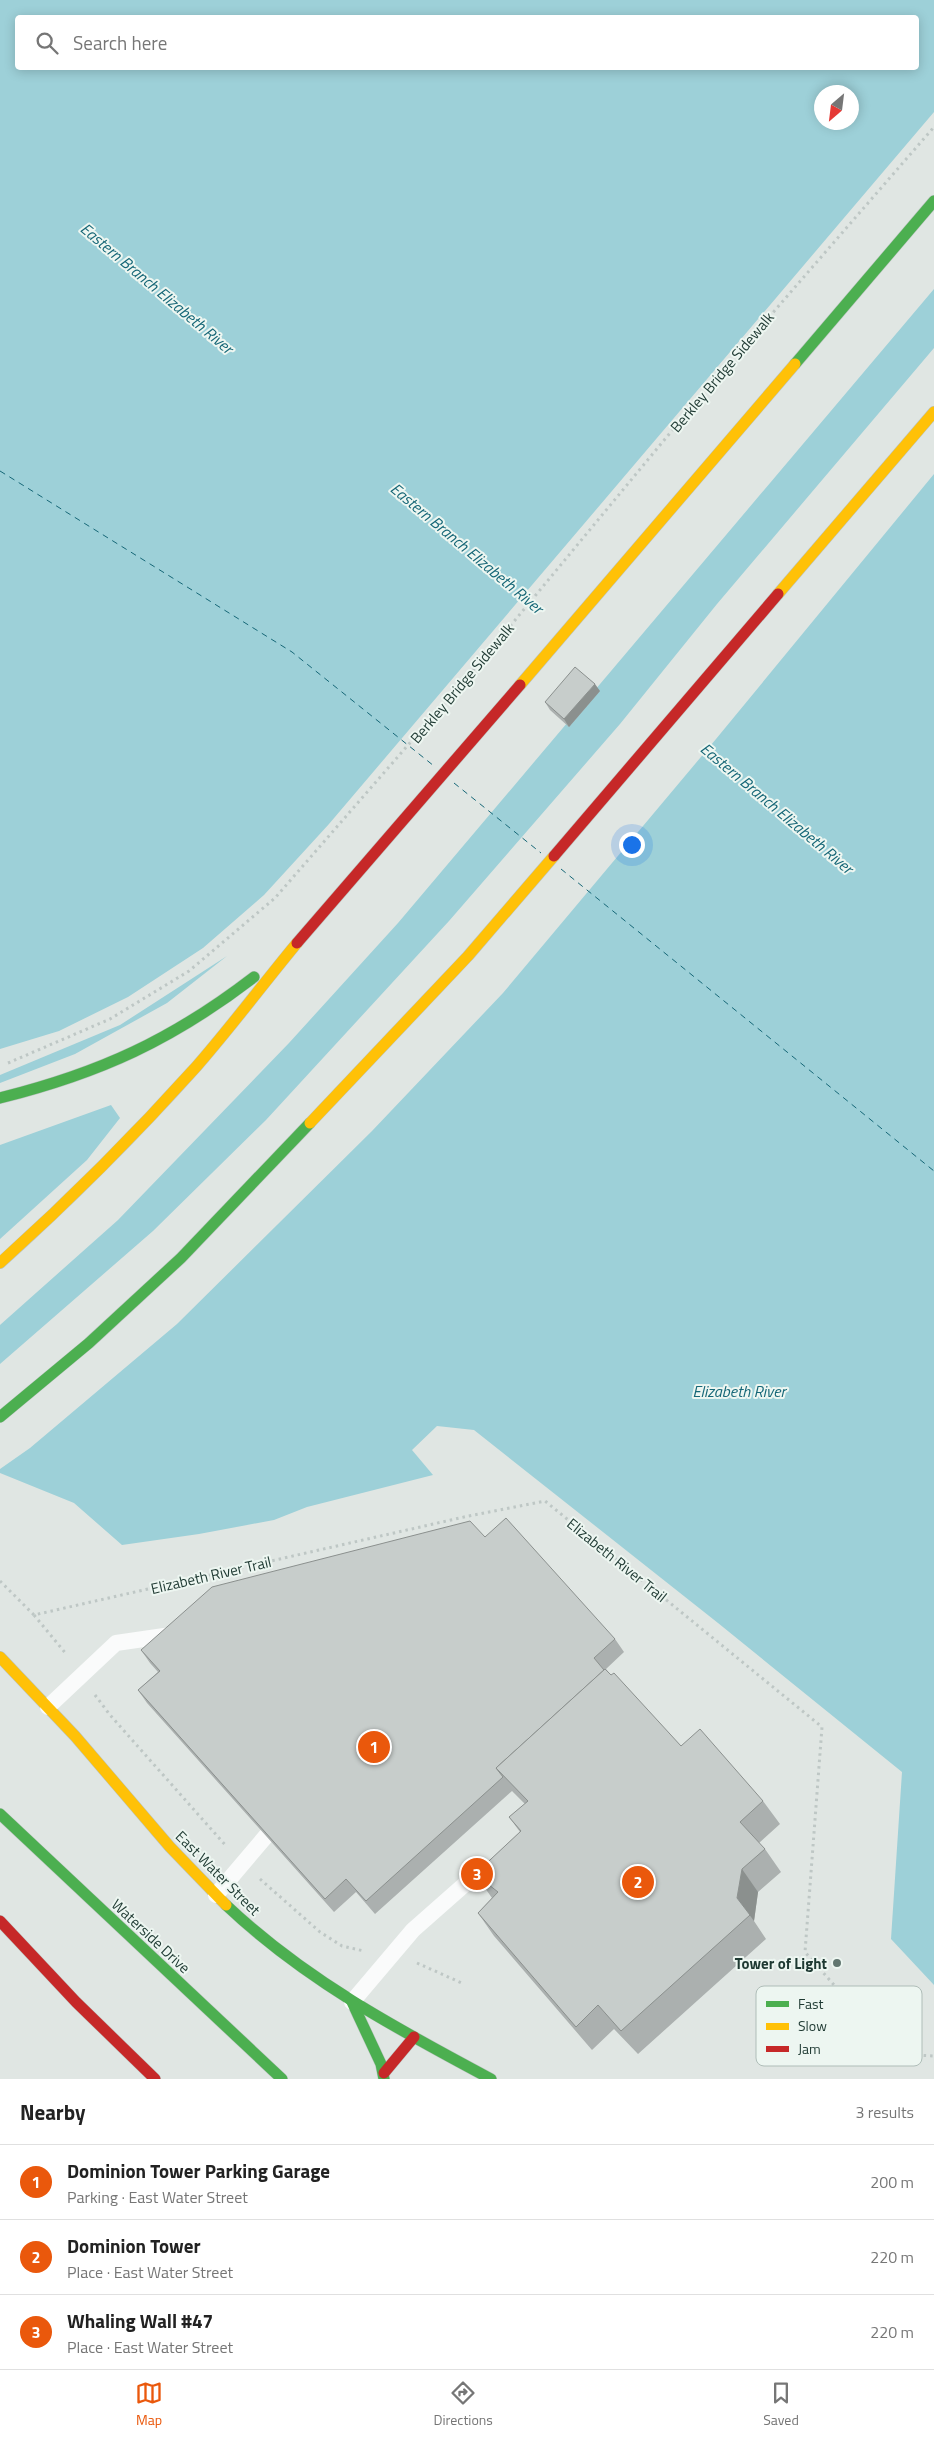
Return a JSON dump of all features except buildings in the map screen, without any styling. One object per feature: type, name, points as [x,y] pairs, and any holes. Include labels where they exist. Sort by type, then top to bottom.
[{"type":"main road","points":[[0,1263],[39,1228],[140,1128],[197,1065],[297,943],[367,864],[934,201]]},
{"type":"main road","points":[[0,1417],[89,1343],[182,1258],[468,956],[934,412]]},
{"type":"main road","points":[[0,1098],[70,1079],[154,1043],[224,1001],[297,943]]},
{"type":"main road","name":"East Water Street","points":[[0,1657],[48,1707],[149,1824],[216,1895],[284,1956],[352,2002],[414,2038],[457,2066],[491,2079]]},
{"type":"main road","name":"Waterside Drive","points":[[0,1814],[282,2079]]},
{"type":"main road","points":[[0,1921],[76,2002],[155,2079]]},
{"type":"main road","points":[[352,2002],[384,2076],[414,2038]]},
{"type":"lane","points":[[48,1707],[116,1643],[184,1634]]},
{"type":"lane","points":[[216,1895],[266,1836]]},
{"type":"lane","points":[[352,2002],[413,1930],[464,1885]]},
{"type":"path","name":"Berkley Bridge Sidewalk","points":[[0,1065],[110,1018],[189,971],[275,898],[482,660],[704,392],[934,127]]},
{"type":"path","name":"Elizabeth River Trail","points":[[34,1615],[464,1517],[545,1502],[822,1727],[805,1952],[835,1986]]},
{"type":"path","points":[[0,1581],[34,1615],[65,1651],[110,1715],[242,1862],[320,1932],[342,1946],[423,1965],[464,1984]]},
{"type":"water","points":[[0,0],[934,0],[934,1985],[891,1939],[902,1772],[718,1623],[474,1430],[437,1426],[412,1450],[433,1475],[307,1507],[274,1520],[199,1534],[122,1545],[74,1503],[0,1473]]},
{"type":"pier","points":[[934,112],[934,289],[398,923],[289,1043],[118,1220],[0,1325],[0,1239],[87,1160],[120,1118],[111,1105],[0,1145],[0,1083],[75,1054],[167,1003],[227,956],[120,1025],[0,1075],[0,1049],[59,1031],[128,997],[203,948],[264,895],[329,824]]},
{"type":"pier","points":[[934,348],[934,474],[716,739],[503,993],[372,1131],[177,1324],[30,1448],[0,1469],[0,1364],[153,1231],[266,1120],[449,921],[620,724],[717,604]]},
{"type":"ferry route","points":[[0,471],[292,652],[434,766]]},
{"type":"ferry route","points":[[454,783],[541,853]]},
{"type":"ferry route","points":[[561,869],[934,1171]]},
{"type":"traffic: fast","points":[[795,364],[934,201]]},
{"type":"traffic: fast","points":[[0,1098],[70,1077],[134,1052],[194,1019],[254,977]]},
{"type":"traffic: fast","points":[[0,1417],[89,1343],[181,1258],[310,1123]]},
{"type":"traffic: fast","points":[[0,1814],[282,2079]]},
{"type":"traffic: fast","points":[[226,1905],[287,1956],[352,2001],[491,2079]]},
{"type":"traffic: fast","points":[[352,2002],[381,2064],[384,2079]]},
{"type":"traffic: slow","points":[[520,685],[795,364]]},
{"type":"traffic: slow","points":[[778,594],[934,412]]},
{"type":"traffic: slow","points":[[310,1123],[468,956],[554,856]]},
{"type":"traffic: slow","points":[[0,1263],[101,1168],[173,1093],[222,1037],[297,943]]},
{"type":"traffic: slow","points":[[0,1657],[75,1736],[170,1847],[226,1905]]},
{"type":"traffic: jam","points":[[554,856],[778,594]]},
{"type":"traffic: jam","points":[[297,943],[520,685]]},
{"type":"traffic: jam","points":[[0,1921],[76,2002],[155,2079]]},
{"type":"traffic: jam","points":[[384,2073],[414,2037]]},
{"type":"place","name":"Dominion Tower Parking Garage","points":[[374,1747]]},
{"type":"place","name":"Whaling Wall #47","points":[[477,1874]]},
{"type":"place","name":"Dominion Tower","points":[[638,1882]]},
{"type":"place","name":"Tower of Light","points":[[837,1963]]},
{"type":"water label","name":"Eastern Branch Elizabeth River","points":[[157,288]]},
{"type":"water label","name":"Eastern Branch Elizabeth River","points":[[467,548]]},
{"type":"water label","name":"Eastern Branch Elizabeth River","points":[[777,808]]},
{"type":"water label","name":"Elizabeth River","points":[[739,1391]]}]
